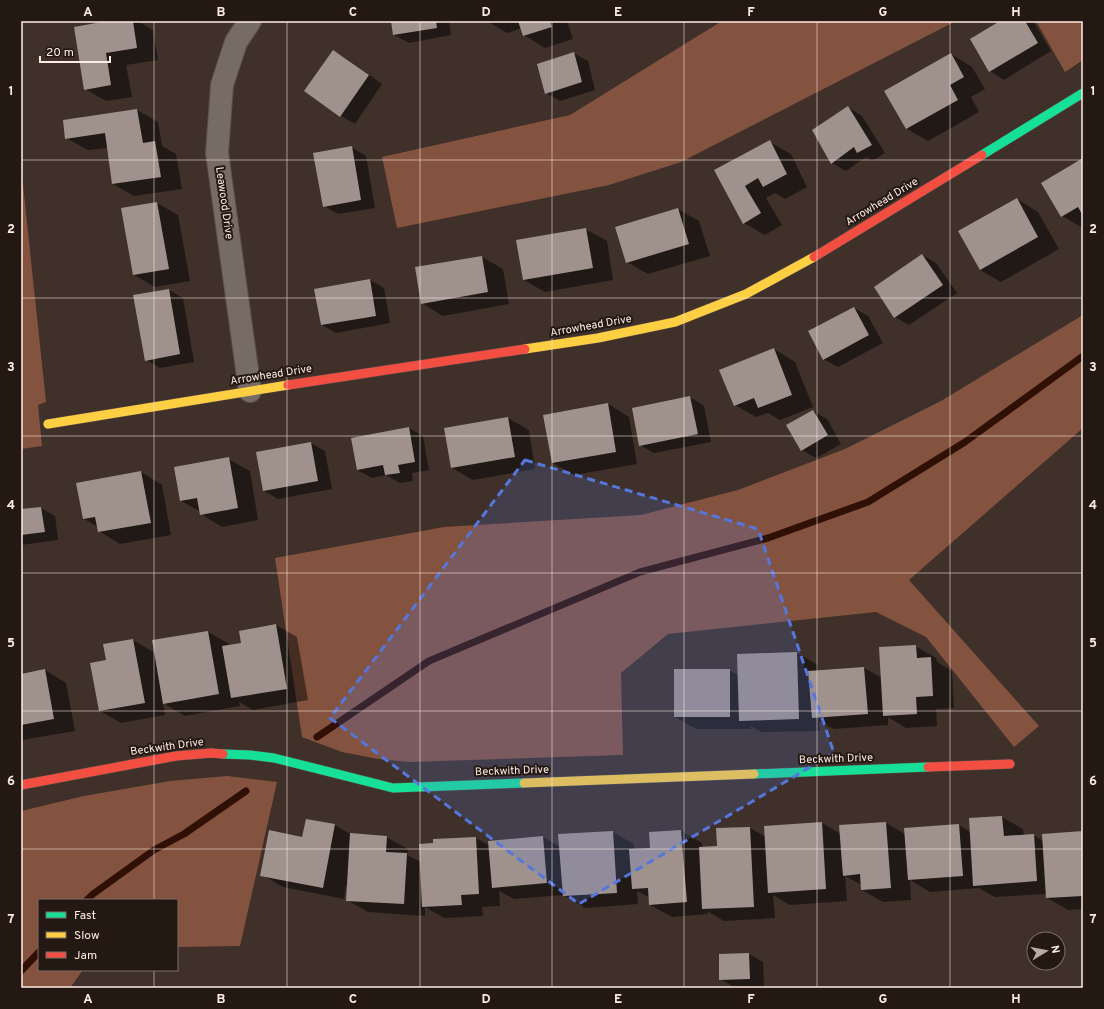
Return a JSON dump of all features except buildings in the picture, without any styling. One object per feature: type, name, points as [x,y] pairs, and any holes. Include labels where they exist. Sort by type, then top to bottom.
[{"type":"street","name":"Leawood Drive","points":[[250,21],[236,42],[222,85],[217,154],[250,391]]},
{"type":"street","name":"Arrowhead Drive","points":[[48,424],[250,391],[598,338],[675,322],[746,294],[827,250],[1083,93]]},
{"type":"street","name":"Beckwith Drive","points":[[21,786],[176,756],[211,752],[274,758],[393,788],[1010,764]]},
{"type":"highlighted area","points":[[525,460],[758,529],[834,753],[579,904],[330,718]]},
{"type":"shaded area","points":[[722,21],[956,21],[681,162],[609,185],[397,228],[382,157],[570,115]]},
{"type":"shaded area","points":[[1036,21],[1083,21],[1083,60],[1065,72]]},
{"type":"shaded area","points":[[21,166],[46,402],[38,405],[42,446],[21,449]]},
{"type":"shaded area","points":[[1083,315],[1083,428],[909,580],[1039,726],[1014,747],[926,637],[876,612],[668,634],[621,673],[623,755],[410,762],[378,759],[342,752],[302,737],[275,558],[444,527],[641,515],[738,490],[845,449],[941,401]]},
{"type":"shaded area","points":[[227,776],[277,782],[240,946],[178,947],[178,899],[38,899],[38,971],[82,971],[70,988],[21,988],[21,811],[84,796],[170,781]]},
{"type":"waterway","points":[[317,737],[429,661],[640,572],[768,538],[868,502],[965,442],[1083,356]]},
{"type":"waterway","points":[[88,899],[154,850],[184,834],[246,791]]},
{"type":"waterway","points":[[21,971],[38,953]]},
{"type":"traffic: fast","points":[[982,155],[1083,93]]},
{"type":"traffic: fast","points":[[223,754],[274,758],[393,788],[524,783]]},
{"type":"traffic: fast","points":[[754,774],[928,767]]},
{"type":"traffic: slow","points":[[525,349],[598,338],[675,322],[746,294],[814,257]]},
{"type":"traffic: slow","points":[[48,424],[288,385]]},
{"type":"traffic: slow","points":[[524,783],[754,774]]},
{"type":"traffic: jam","points":[[814,257],[982,155]]},
{"type":"traffic: jam","points":[[288,385],[525,349]]},
{"type":"traffic: jam","points":[[21,785],[176,756],[211,753],[223,754]]},
{"type":"traffic: jam","points":[[928,767],[1010,764]]}]
